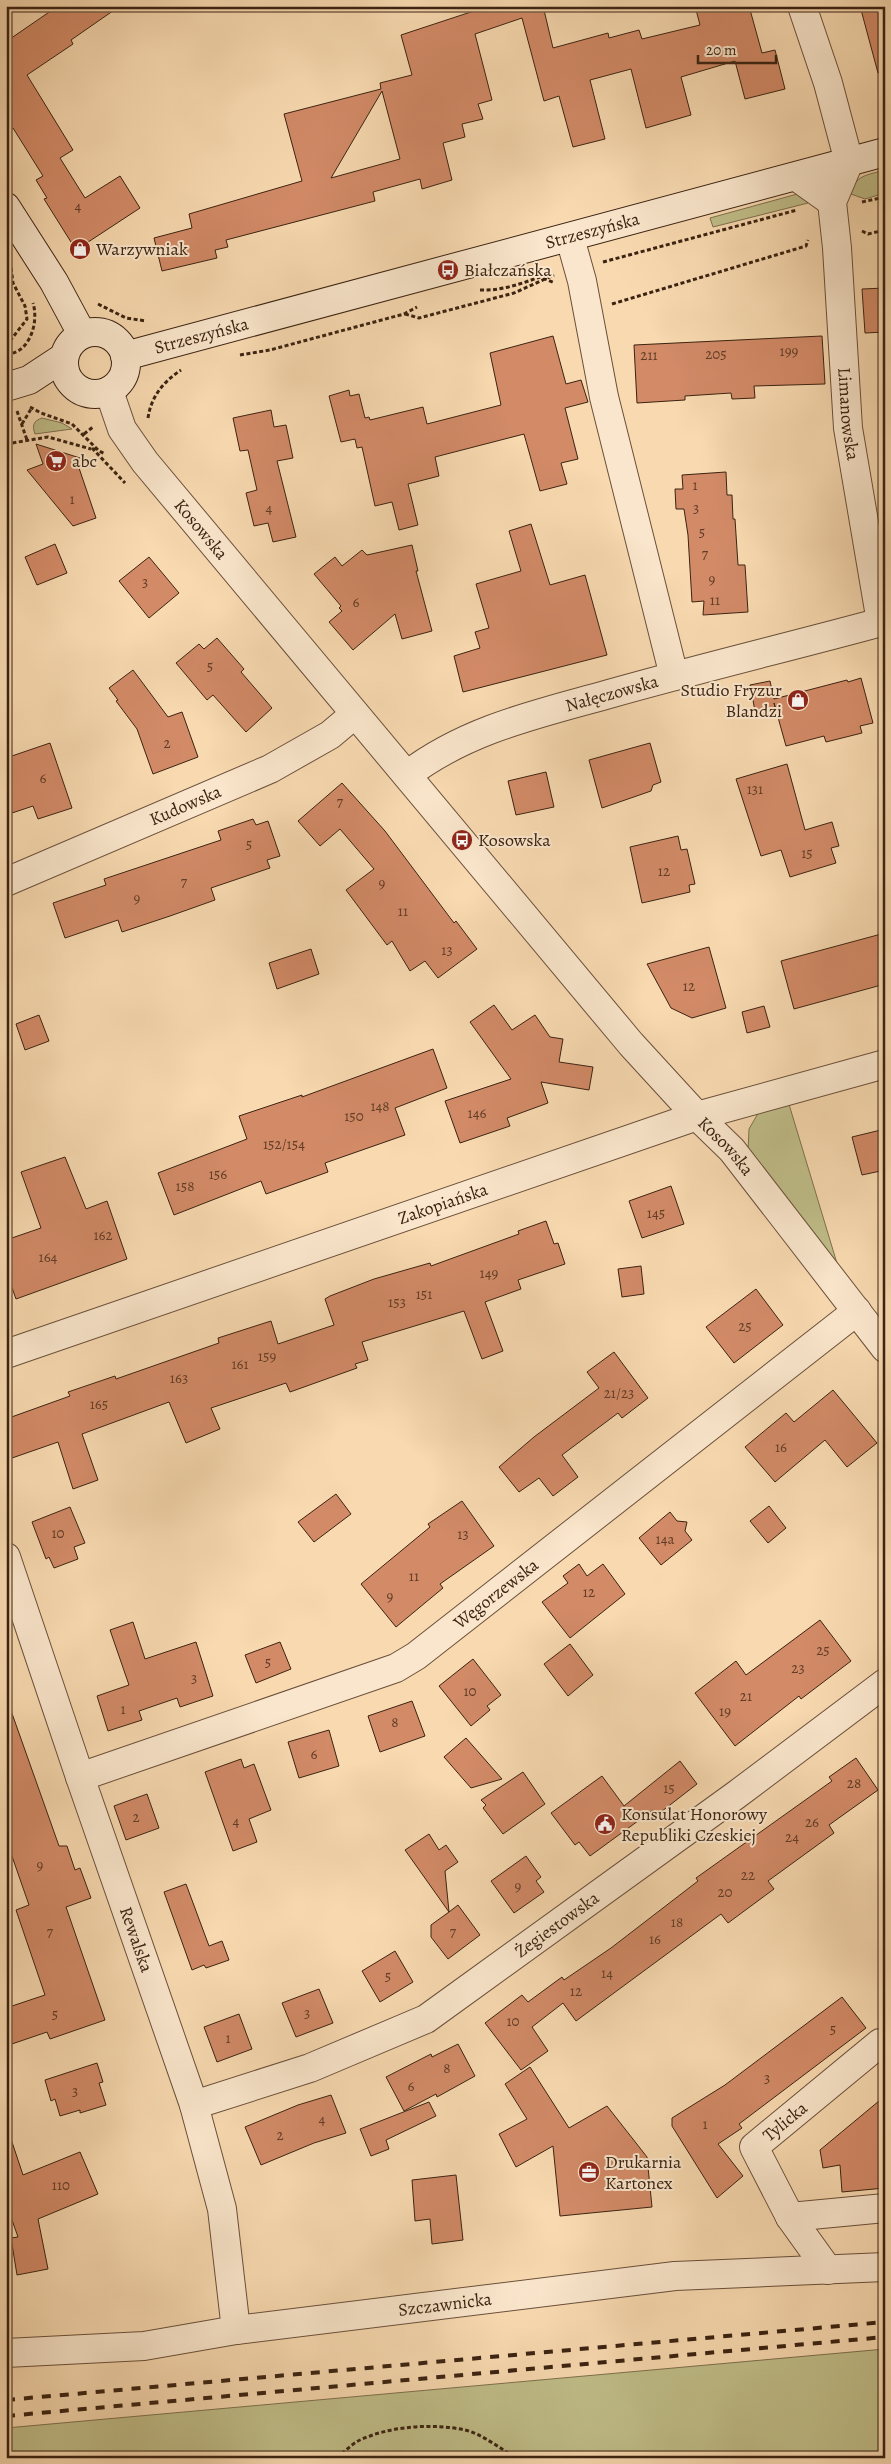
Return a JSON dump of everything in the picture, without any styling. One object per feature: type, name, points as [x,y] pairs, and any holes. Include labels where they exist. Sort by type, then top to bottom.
[{"type":"street","points":[[802,6],[828,83],[849,162]]},
{"type":"street","name":"Strzeszyńska","points":[[125,356],[885,152]]},
{"type":"street","name":"Limanowska","points":[[849,162],[832,208],[848,428],[883,621]]},
{"type":"street","points":[[797,177],[832,208]]},
{"type":"street","points":[[6,207],[54,282],[82,334]]},
{"type":"street","points":[[570,238],[582,281],[604,397],[674,676]]},
{"type":"street","points":[[20,394],[77,390],[93,395],[109,392],[123,376],[126,366],[121,346],[110,336],[100,332],[82,334],[70,343],[64,357],[65,375],[77,390]]},
{"type":"street","points":[[20,394],[64,357]]},
{"type":"street","name":"Kosowska","points":[[109,392],[122,430],[144,462],[625,1037],[697,1116],[732,1150],[885,1348]]},
{"type":"street","name":"Nałęczowska","points":[[407,775],[428,759],[470,736],[499,724],[883,621]]},
{"type":"street","name":"Kudowska","points":[[6,882],[270,768],[330,735],[355,714]]},
{"type":"street","name":"Zakopiańska","points":[[6,1354],[697,1116],[885,1064]]},
{"type":"street","name":"Węgorzewska","points":[[80,1778],[396,1668],[416,1656],[857,1311]]},
{"type":"street","name":"Rewalska","points":[[6,1557],[80,1778],[194,2105],[222,2209],[236,2330]]},
{"type":"street","name":"Żegiestowska","points":[[194,2105],[310,2068],[426,2018],[736,1795],[885,1683]]},
{"type":"street","name":"Tylicka","points":[[828,2270],[790,2217],[754,2146],[880,2043]]},
{"type":"street","points":[[790,2217],[885,2208]]},
{"type":"street","name":"Szczawnicka","points":[[6,2353],[144,2346],[236,2330],[675,2276],[885,2267]]},
{"type":"path","points":[[603,306],[806,246],[815,218],[832,208]]},
{"type":"path","points":[[861,230],[868,234],[885,230]]},
{"type":"path","points":[[6,260],[11,268],[13,283],[25,306],[27,319],[6,346]]},
{"type":"path","points":[[477,290],[492,291],[540,277],[560,286],[567,286],[582,281]]},
{"type":"path","points":[[6,354],[12,354],[21,348],[31,333],[36,319],[30,298]]},
{"type":"path","points":[[95,302],[111,312],[126,318],[151,321]]},
{"type":"path","points":[[233,356],[270,350],[404,314],[419,306]]},
{"type":"path","points":[[151,426],[148,418],[150,403],[162,386],[185,368]]},
{"type":"path","points":[[20,394],[31,409],[63,419],[84,434],[94,425]]},
{"type":"path","points":[[20,394],[22,424],[27,440]]},
{"type":"path","points":[[142,406],[150,403]]},
{"type":"path","points":[[22,424],[31,409]]},
{"type":"path","points":[[6,444],[48,437],[91,449],[132,490]]},
{"type":"path","points":[[337,2458],[357,2442],[377,2433],[411,2428],[444,2427],[466,2430],[516,2458]]},
{"type":"shaded area","points":[[885,170],[885,193],[865,199],[851,194],[855,183],[859,179]]},
{"type":"shaded area","points":[[801,193],[808,203],[713,227],[710,218]]},
{"type":"shaded area","points":[[42,418],[62,423],[72,429],[35,434],[34,424]]},
{"type":"shaded area","points":[[788,1101],[839,1270],[748,1152],[749,1129],[760,1110]]},
{"type":"shaded area","points":[[885,2349],[885,2458],[6,2458],[6,2428]]},
{"type":"building","points":[[58,6],[120,6],[71,40],[73,44],[27,75],[73,150],[60,158],[85,198],[120,176],[140,208],[76,250],[44,199],[47,198],[36,180],[43,176],[13,128],[6,132],[6,39],[7,41]]},
{"type":"building","points":[[489,6],[545,6],[544,10],[553,48],[608,33],[609,38],[639,30],[642,39],[700,25],[695,6],[749,6],[762,53],[775,50],[785,89],[745,99],[735,61],[681,77],[691,115],[646,128],[631,69],[590,80],[605,139],[573,147],[559,96],[544,101],[522,18],[475,34],[492,100],[478,104],[483,119],[462,124],[465,137],[443,143],[452,180],[422,189],[420,179],[373,192],[375,201],[226,240],[228,247],[215,250],[217,258],[162,271],[154,238],[192,228],[189,214],[302,181],[284,114],[381,89],[380,83],[412,75],[401,35]],"holes":[[[382,91],[400,159],[331,178]]]},
{"type":"building","points":[[860,6],[885,6],[885,72],[878,73]]},
{"type":"building","points":[[885,288],[885,332],[865,333],[862,289]]},
{"type":"building","points":[[553,336],[566,384],[581,380],[588,402],[565,408],[578,459],[561,463],[567,484],[540,491],[524,434],[435,457],[439,476],[408,484],[418,525],[399,530],[392,502],[375,506],[362,447],[357,448],[355,439],[341,442],[329,396],[349,390],[350,396],[359,394],[365,418],[369,417],[370,420],[423,407],[427,424],[501,405],[490,353]]},
{"type":"building","points":[[822,336],[825,384],[754,386],[755,398],[732,399],[731,393],[685,396],[685,400],[637,403],[634,345]]},
{"type":"building","points":[[271,410],[274,427],[286,425],[293,458],[277,461],[296,537],[273,542],[268,523],[254,526],[246,493],[257,490],[248,450],[240,451],[233,418]]},
{"type":"building","points":[[36,444],[80,458],[78,465],[96,518],[73,526],[27,470],[43,464]]},
{"type":"building","points":[[726,472],[727,495],[732,495],[738,565],[745,565],[748,612],[703,615],[704,601],[692,602],[688,535],[684,509],[676,509],[675,489],[683,489],[682,475]]},
{"type":"building","points":[[531,524],[550,585],[585,575],[607,655],[463,692],[454,656],[480,648],[475,632],[489,628],[476,584],[521,571],[509,531]]},
{"type":"building","points":[[55,544],[67,573],[37,585],[25,557]]},
{"type":"building","points":[[412,545],[418,571],[416,571],[432,631],[402,639],[395,614],[353,650],[329,622],[342,611],[339,608],[341,606],[314,574],[335,557],[342,566],[362,550],[367,555]]},
{"type":"building","points":[[149,557],[179,593],[149,618],[119,581]]},
{"type":"building","points":[[217,638],[244,669],[241,672],[272,708],[246,732],[213,695],[207,700],[176,663],[199,644],[204,649]]},
{"type":"building","points":[[133,670],[168,717],[182,712],[198,757],[153,774],[137,729],[116,701],[118,700],[109,688]]},
{"type":"building","points":[[861,678],[873,723],[860,726],[862,733],[826,742],[824,736],[786,746],[774,703],[776,711],[756,716],[750,685],[770,681],[774,699]]},
{"type":"building","points":[[50,743],[72,808],[38,819],[33,806],[6,815],[6,758]]},
{"type":"building","points":[[650,743],[661,782],[653,785],[651,791],[602,808],[589,760]]},
{"type":"building","points":[[787,764],[805,830],[832,822],[839,846],[831,848],[836,863],[790,877],[781,850],[761,856],[736,779]]},
{"type":"building","points":[[546,772],[554,807],[516,815],[508,781]]},
{"type":"building","points":[[342,783],[385,831],[454,923],[456,921],[477,949],[438,978],[425,961],[410,971],[392,941],[387,945],[346,890],[374,869],[340,829],[320,846],[298,821]]},
{"type":"building","points":[[253,819],[256,825],[268,821],[280,856],[267,860],[270,868],[211,888],[215,900],[170,916],[122,932],[118,920],[65,938],[53,903],[106,885],[104,879],[221,840],[218,831]]},
{"type":"building","points":[[678,836],[681,850],[687,849],[695,884],[689,885],[690,892],[642,903],[630,847]]},
{"type":"building","points":[[885,933],[885,984],[794,1009],[781,961]]},
{"type":"building","points":[[709,947],[726,1008],[692,1018],[671,1008],[647,964]]},
{"type":"building","points":[[311,949],[319,974],[277,989],[269,963]]},
{"type":"building","points":[[494,1005],[512,1030],[535,1015],[550,1037],[563,1039],[559,1062],[593,1067],[589,1090],[541,1082],[548,1103],[507,1118],[510,1126],[460,1143],[445,1101],[511,1079],[470,1022]]},
{"type":"building","points":[[764,1006],[770,1027],[747,1033],[742,1012]]},
{"type":"building","points":[[39,1015],[49,1041],[25,1050],[16,1024]]},
{"type":"building","points":[[433,1049],[447,1088],[395,1108],[405,1135],[325,1163],[328,1172],[266,1194],[261,1181],[174,1215],[158,1173],[247,1139],[239,1116],[302,1095],[302,1097]]},
{"type":"building","points":[[885,1129],[885,1170],[862,1175],[852,1137]]},
{"type":"building","points":[[65,1157],[86,1209],[107,1201],[127,1259],[16,1299],[6,1271],[6,1240],[41,1228],[21,1172]]},
{"type":"building","points":[[671,1186],[684,1224],[642,1238],[629,1201]]},
{"type":"building","points":[[546,1221],[554,1244],[558,1243],[565,1264],[518,1280],[521,1289],[485,1302],[503,1351],[482,1359],[464,1311],[362,1342],[368,1360],[355,1364],[357,1368],[290,1392],[286,1383],[211,1408],[220,1429],[186,1443],[169,1402],[82,1434],[98,1480],[73,1489],[58,1442],[12,1458],[6,1441],[6,1419],[70,1396],[68,1392],[115,1376],[116,1379],[219,1343],[218,1338],[271,1321],[278,1344],[334,1325],[325,1299],[330,1296],[374,1279],[430,1263],[431,1266],[519,1234],[518,1231]]},
{"type":"building","points":[[641,1266],[644,1294],[622,1297],[618,1269]]},
{"type":"building","points":[[756,1289],[783,1325],[734,1363],[706,1327]]},
{"type":"building","points":[[614,1352],[648,1398],[622,1418],[618,1413],[562,1455],[578,1477],[553,1496],[539,1478],[519,1492],[499,1467],[534,1437],[599,1388],[587,1372]]},
{"type":"building","points":[[833,1390],[877,1443],[847,1467],[825,1440],[775,1482],[745,1447],[786,1413],[794,1422]]},
{"type":"building","points":[[336,1494],[351,1514],[314,1542],[298,1522]]},
{"type":"building","points":[[462,1501],[494,1546],[440,1584],[443,1588],[396,1627],[361,1584],[430,1527],[428,1524]]},
{"type":"building","points":[[769,1506],[786,1528],[768,1543],[750,1521]]},
{"type":"building","points":[[70,1507],[85,1543],[74,1547],[78,1559],[54,1568],[49,1557],[46,1559],[32,1522]]},
{"type":"building","points":[[670,1512],[677,1521],[687,1522],[685,1531],[692,1540],[661,1565],[639,1538]]},
{"type":"building","points":[[579,1564],[587,1576],[603,1564],[625,1594],[570,1638],[542,1602],[568,1583],[563,1576]]},
{"type":"building","points":[[820,1620],[851,1661],[801,1699],[799,1696],[735,1746],[695,1693],[736,1661],[746,1675]]},
{"type":"building","points":[[133,1622],[145,1659],[196,1642],[213,1696],[180,1707],[177,1698],[139,1711],[142,1720],[108,1731],[97,1696],[129,1685],[110,1630]]},
{"type":"building","points":[[280,1642],[291,1669],[256,1683],[245,1655]]},
{"type":"building","points":[[570,1644],[593,1675],[568,1696],[544,1664]]},
{"type":"building","points":[[473,1659],[501,1695],[487,1706],[490,1710],[471,1726],[439,1686]]},
{"type":"building","points":[[412,1701],[425,1736],[380,1752],[368,1716]]},
{"type":"building","points":[[9,1705],[59,1846],[67,1846],[75,1870],[80,1868],[91,1898],[66,1907],[105,2020],[50,2039],[47,2032],[6,2046],[6,2008],[45,1995],[16,1910],[29,1905],[6,1839],[6,1706]]},
{"type":"building","points":[[329,1730],[339,1766],[299,1778],[288,1742]]},
{"type":"building","points":[[466,1738],[502,1779],[471,1788],[444,1757]]},
{"type":"building","points":[[856,1758],[878,1790],[829,1825],[834,1833],[768,1881],[774,1889],[728,1923],[721,1914],[576,2021],[563,2003],[532,2027],[548,2051],[521,2070],[485,2023],[522,1995],[528,2002],[562,1977],[564,1980],[611,1948],[698,1881],[696,1878],[832,1781],[829,1777]]},
{"type":"building","points":[[241,1759],[244,1768],[254,1764],[271,1810],[249,1819],[257,1842],[233,1851],[205,1772]]},
{"type":"building","points":[[680,1761],[697,1784],[657,1815],[653,1810],[590,1856],[579,1842],[575,1845],[551,1813],[602,1776],[624,1806]]},
{"type":"building","points":[[523,1772],[545,1804],[503,1834],[483,1808],[486,1805],[481,1800]]},
{"type":"building","points":[[147,1794],[159,1828],[126,1840],[114,1806]]},
{"type":"building","points":[[429,1834],[439,1850],[446,1845],[458,1862],[445,1871],[449,1912],[405,1850]]},
{"type":"building","points":[[526,1856],[541,1877],[536,1881],[544,1892],[514,1913],[491,1881]]},
{"type":"building","points":[[186,1884],[209,1946],[222,1941],[229,1960],[206,1968],[204,1965],[192,1970],[164,1892]]},
{"type":"building","points":[[458,1905],[480,1935],[448,1959],[431,1937],[431,1925]]},
{"type":"building","points":[[395,1951],[413,1982],[380,2002],[362,1971]]},
{"type":"building","points":[[319,1989],[333,2023],[296,2037],[282,2003]]},
{"type":"building","points":[[842,1997],[866,2028],[739,2124],[742,2128],[718,2144],[743,2176],[717,2198],[672,2126],[672,2118],[725,2085]]},
{"type":"building","points":[[239,2014],[252,2049],[217,2062],[204,2027]]},
{"type":"building","points":[[458,2044],[475,2076],[437,2097],[436,2094],[404,2111],[386,2077],[431,2054],[432,2057]]},
{"type":"building","points":[[97,2063],[103,2082],[99,2083],[106,2105],[80,2113],[80,2110],[60,2116],[55,2099],[51,2101],[45,2080]]},
{"type":"building","points":[[530,2067],[569,2128],[607,2106],[647,2157],[652,2207],[560,2216],[553,2146],[516,2167],[499,2134],[527,2119],[505,2084]]},
{"type":"building","points":[[331,2095],[346,2133],[314,2143],[261,2165],[245,2127],[298,2105]]},
{"type":"building","points":[[885,2096],[885,2188],[842,2192],[840,2165],[823,2168],[820,2150]]},
{"type":"building","points":[[429,2102],[436,2116],[386,2140],[389,2149],[371,2156],[360,2129]]},
{"type":"building","points":[[6,2136],[10,2136],[23,2175],[80,2152],[98,2194],[38,2219],[48,2269],[17,2275],[11,2238],[18,2237],[6,2203]]},
{"type":"building","points":[[456,2175],[463,2240],[432,2244],[430,2219],[415,2221],[412,2180]]},
{"type":"railway","points":[[6,2400],[885,2322]]},
{"type":"railway","points":[[6,2416],[885,2337]]},
{"type":"place","name":"Warzywniak","points":[[80,249]]},
{"type":"place","name":"Białczańska","points":[[448,270]]},
{"type":"place","name":"abc","points":[[56,461]]},
{"type":"place","name":"Studio Fryzur Blandzi","points":[[798,700]]},
{"type":"place","name":"Kosowska","points":[[462,840]]},
{"type":"place","name":"Konsulat Honorowy Republiki Czeskiej","points":[[605,1824]]},
{"type":"place","name":"Drukarnia Kartonex","points":[[589,2172]]}]
